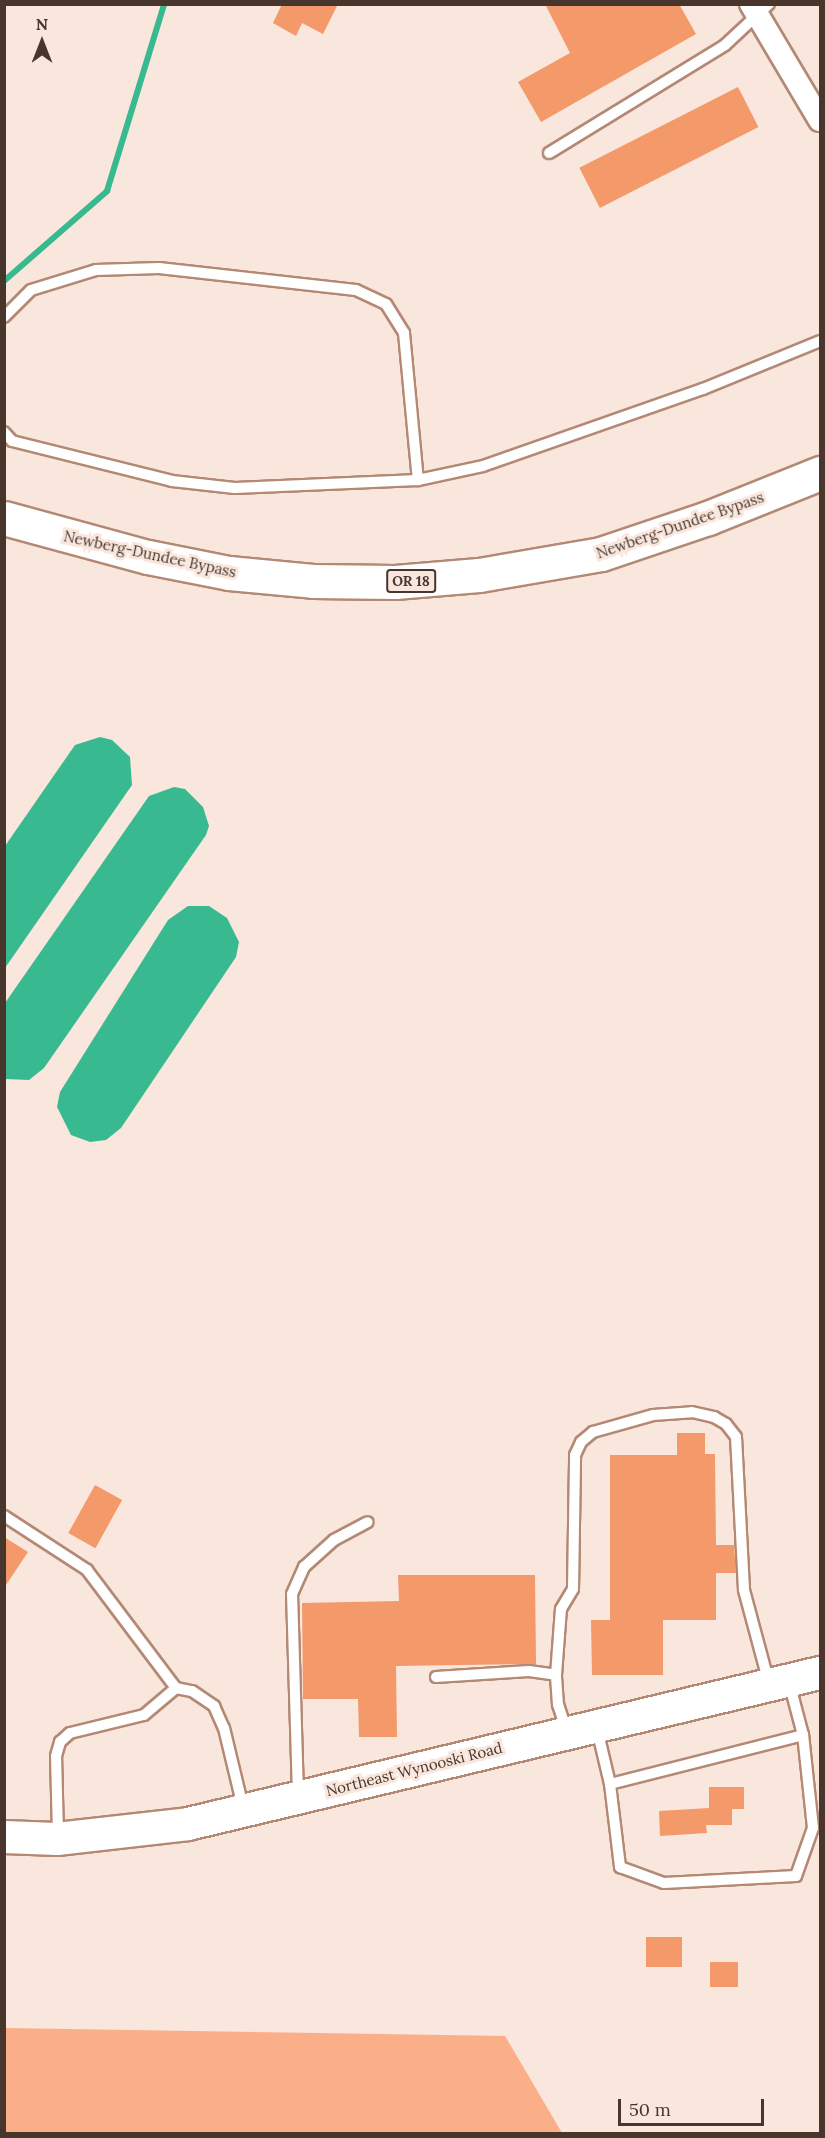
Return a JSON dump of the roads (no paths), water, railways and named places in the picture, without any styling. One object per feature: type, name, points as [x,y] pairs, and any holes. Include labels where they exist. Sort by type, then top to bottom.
[{"type":"highway","name":"Newberg-Dundee Bypass","points":[[4,518],[148,557],[229,573],[312,581],[395,582],[479,575],[601,554],[708,518],[820,473]]},
{"type":"main road","name":"Northeast Wynooski Road","points":[[4,1837],[57,1839],[131,1833],[298,1798],[820,1673]]},
{"type":"street","points":[[758,8],[819,115]]},
{"type":"lane","points":[[549,153],[725,45],[758,8]]},
{"type":"lane","points":[[4,317],[31,290],[96,270],[159,268],[356,290],[386,304],[404,333],[418,480]]},
{"type":"lane","points":[[4,432],[12,441],[172,481],[235,488],[418,480],[483,466],[703,389],[820,341]]},
{"type":"lane","points":[[692,1412],[714,1417],[736,1437],[744,1590],[779,1683],[803,1735],[813,1828],[796,1876],[664,1883],[620,1867],[610,1784],[581,1729],[558,1705],[556,1675],[561,1609],[573,1589],[575,1455],[581,1442],[593,1432],[653,1415],[692,1412]]},
{"type":"lane","points":[[4,1516],[87,1570],[176,1688],[192,1691],[214,1706],[224,1728],[244,1810]]},
{"type":"lane","points":[[298,1798],[292,1594],[304,1567],[334,1540],[368,1522]]},
{"type":"lane","points":[[436,1677],[529,1671],[556,1675]]},
{"type":"lane","points":[[57,1839],[56,1756],[60,1742],[70,1733],[144,1715],[176,1688]]},
{"type":"lane","points":[[610,1784],[803,1735]]},
{"type":"waterway","points":[[4,281],[107,191],[164,4]]}]
